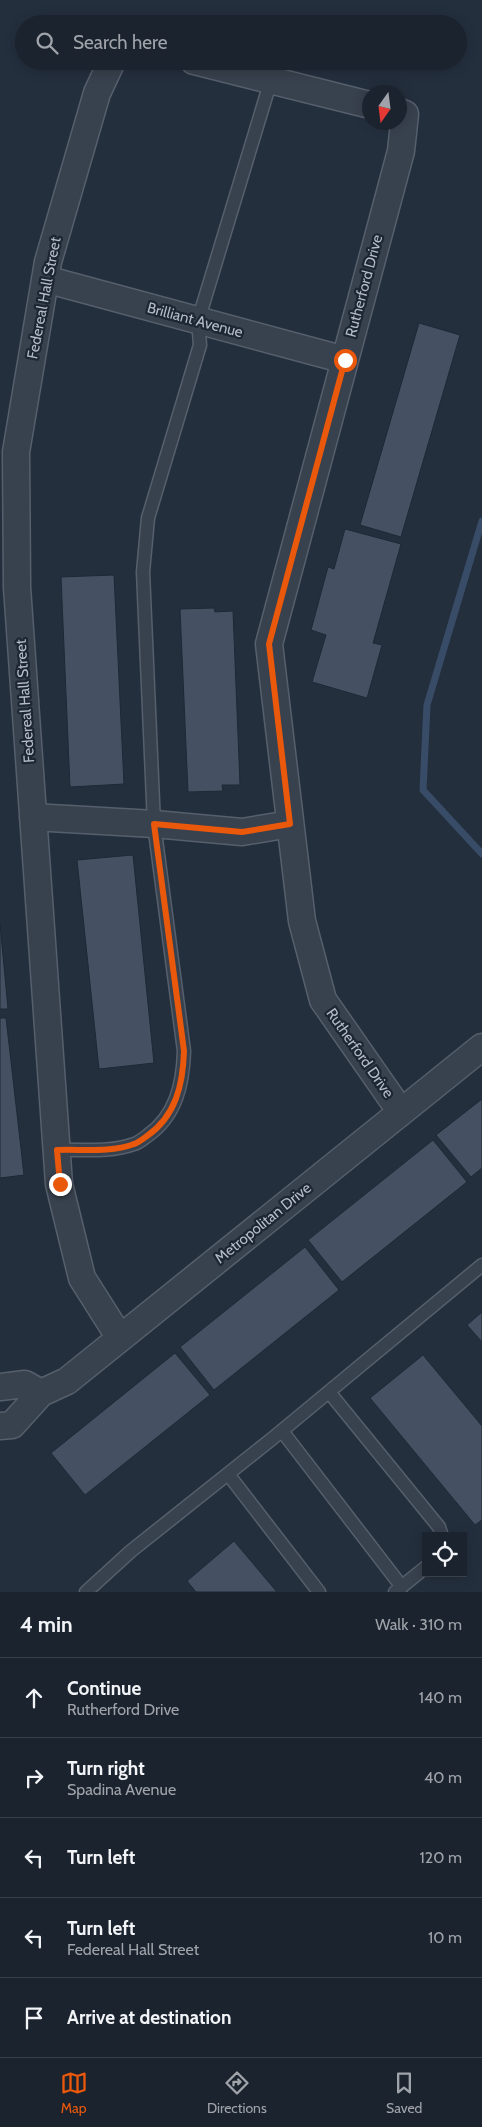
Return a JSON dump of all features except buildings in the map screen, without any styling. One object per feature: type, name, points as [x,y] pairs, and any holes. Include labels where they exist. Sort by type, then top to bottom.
[{"type":"street","name":"Federeal Hall Street","points":[[108,70],[97,92],[48,262],[8,505],[17,587],[60,1184],[82,1278],[120,1338]]},
{"type":"street","points":[[230,70],[362,103]]},
{"type":"street","name":"Rutherford Drive","points":[[401,1112],[323,1000],[302,921],[269,644],[401,151],[402,130]]},
{"type":"street","name":"Brilliant Avenue","points":[[45,280],[345,360]]},
{"type":"street","points":[[33,816],[242,832],[290,824]]},
{"type":"street","name":"Metropolitan Drive","points":[[0,1426],[12,1425],[41,1394],[67,1381],[482,1047]]},
{"type":"street","points":[[0,1387],[25,1384],[41,1394]]},
{"type":"lane","points":[[57,1150],[106,1149],[135,1144],[157,1129],[173,1110],[183,1068],[184,1051],[154,824],[143,572],[148,518],[200,346],[198,321],[271,80]]},
{"type":"lane","points":[[86,1592],[131,1551],[282,1431],[482,1265]]},
{"type":"lane","points":[[329,1392],[439,1527],[441,1532]]},
{"type":"lane","points":[[282,1431],[398,1590],[422,1569]]},
{"type":"lane","points":[[228,1474],[319,1592]]},
{"type":"waterway","points":[[482,521],[427,705],[423,790],[482,854]]},
{"type":"route","points":[[60,1184],[57,1150],[106,1149],[135,1144],[157,1129],[173,1110],[183,1068],[184,1051],[154,824],[242,832],[290,824],[269,644],[345,360]]}]
